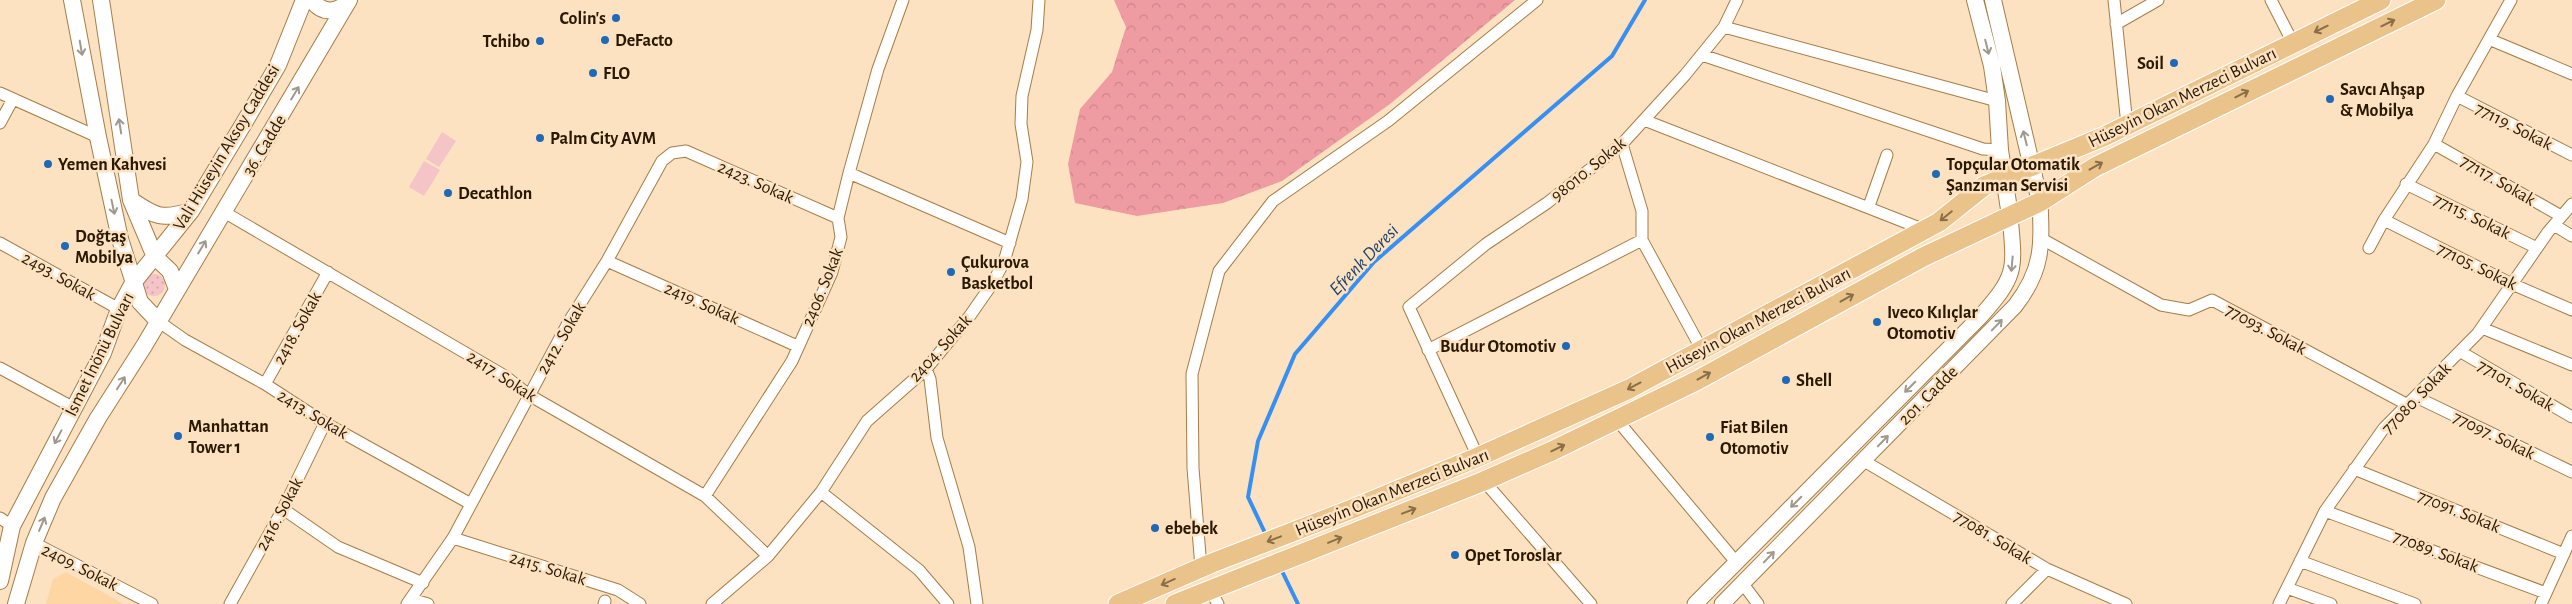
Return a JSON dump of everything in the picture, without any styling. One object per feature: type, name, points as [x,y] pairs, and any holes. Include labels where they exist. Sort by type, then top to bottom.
[{"type":"main road","name":"İsmet İnönü Bulvarı","points":[[0,581],[6,522],[74,408],[104,353],[119,309],[133,284],[120,239],[98,138],[72,0]]},
{"type":"main road","points":[[100,0],[131,200],[155,257],[170,271],[177,289]]},
{"type":"main road","name":"Vali Hüseyin Aksoy Caddesi","points":[[133,284],[191,211],[278,65],[304,0]]},
{"type":"main road","points":[[312,0],[319,7],[332,11],[339,9],[349,1]]},
{"type":"main road","name":"201. Cadde","points":[[1975,0],[1992,66],[1997,102],[2000,150],[2010,216]]},
{"type":"main road","name":"201. Cadde","points":[[1993,0],[2040,202]]},
{"type":"main road","name":"Hüseyin Okan Merzeci Bulvarı","points":[[1118,604],[1206,565],[1352,509],[1478,457],[1629,389],[1939,222],[1984,186],[2127,125],[2381,0]]},
{"type":"main road","name":"Hüseyin Okan Merzeci Bulvarı","points":[[1176,604],[1218,593],[1363,529],[1484,482],[1617,420],[1696,381],[1923,257],[2040,202],[2095,167],[2436,0]]},
{"type":"main road","name":"36. Cadde","points":[[177,289],[349,1]]},
{"type":"main road","points":[[131,200],[148,212],[168,218],[191,211]]},
{"type":"main road","points":[[133,284],[140,302],[158,321]]},
{"type":"main road","name":"İsmet İnönü Bulvarı","points":[[16,604],[34,543],[53,498],[177,289]]},
{"type":"street","name":"2406. Sokak","points":[[705,496],[792,361],[797,346],[832,272],[841,237],[838,218],[849,173],[878,69],[903,0]]},
{"type":"street","name":"2404. Sokak","points":[[712,604],[768,556],[821,492],[867,421],[926,370],[969,317],[992,284],[1004,262],[1022,199],[1027,162],[1021,124],[1022,96],[1037,30],[1039,0]]},
{"type":"street","points":[[1206,565],[1193,468],[1192,374],[1219,271],[1273,201],[1388,120],[1537,0]]},
{"type":"street","name":"98010. Sokak","points":[[1428,350],[1409,307],[1486,244],[1547,203],[1622,144],[1702,55],[1724,27],[1737,0]]},
{"type":"street","points":[[2114,0],[2127,125]]},
{"type":"street","points":[[2116,24],[2158,0]]},
{"type":"street","points":[[2271,0],[2292,43]]},
{"type":"street","points":[[2369,248],[2406,184],[2434,144],[2457,96],[2491,40],[2511,0]]},
{"type":"street","points":[[1724,27],[1997,102]]},
{"type":"street","points":[[2491,40],[2572,74]]},
{"type":"street","points":[[1702,55],[1983,149],[2000,150]]},
{"type":"street","points":[[0,93],[98,138]]},
{"type":"street","name":"77119. Sokak","points":[[2457,96],[2572,155]]},
{"type":"street","points":[[0,123],[13,99]]},
{"type":"street","points":[[1644,120],[1868,206],[1925,230]]},
{"type":"street","points":[[1622,144],[1642,211],[1642,240],[1702,350]]},
{"type":"street","name":"77117. Sokak","points":[[2434,144],[2558,221],[2572,236]]},
{"type":"street","name":"2423. Sokak","points":[[672,153],[686,151],[838,218]]},
{"type":"street","name":"2412. Sokak","points":[[409,602],[453,538],[568,323],[607,261],[662,161],[672,153]]},
{"type":"street","points":[[1868,206],[1887,155]]},
{"type":"street","points":[[849,173],[1010,243]]},
{"type":"street","name":"77115. Sokak","points":[[2406,184],[2537,248]]},
{"type":"street","name":"201. Cadde","points":[[1722,604],[1864,461],[2015,306],[2029,289],[2041,254],[2040,202]]},
{"type":"street","name":"77080. Sokak","points":[[2279,604],[2325,510],[2384,428],[2482,328],[2537,248],[2572,204]]},
{"type":"street","name":"2417. Sokak","points":[[224,212],[505,376],[529,394],[705,496],[768,556]]},
{"type":"street","name":"201. Cadde","points":[[1695,604],[1980,318],[2003,291],[2013,271],[2010,216]]},
{"type":"street","name":"77105. Sokak","points":[[2384,220],[2512,284],[2572,310]]},
{"type":"street","name":"77093. Sokak","points":[[2042,239],[2161,305],[2189,310],[2212,300],[2412,401]]},
{"type":"street","points":[[1478,457],[1428,350],[1642,240]]},
{"type":"street","name":"2493. Sokak","points":[[0,243],[119,309]]},
{"type":"street","name":"2419. Sokak","points":[[607,261],[797,346]]},
{"type":"street","name":"2418. Sokak","points":[[266,384],[328,272]]},
{"type":"street","name":"2413. Sokak","points":[[158,321],[185,340],[266,384],[325,423],[471,504]]},
{"type":"street","points":[[2482,328],[2572,365]]},
{"type":"street","name":"77101. Sokak","points":[[2460,352],[2572,417]]},
{"type":"street","points":[[0,368],[74,408]]},
{"type":"street","points":[[926,370],[930,379],[938,438],[969,547],[977,604]]},
{"type":"street","name":"77097. Sokak","points":[[2412,401],[2572,472]]},
{"type":"street","points":[[1617,420],[1736,562]]},
{"type":"street","name":"2416. Sokak","points":[[230,604],[283,509],[325,423]]},
{"type":"street","name":"77081. Sokak","points":[[1864,461],[2047,569],[2126,604]]},
{"type":"street","name":"77091. Sokak","points":[[2354,469],[2564,554]]},
{"type":"street","points":[[1484,482],[1591,604]]},
{"type":"street","points":[[821,492],[919,570],[948,604]]},
{"type":"street","points":[[283,509],[338,547],[423,583]]},
{"type":"street","name":"77089. Sokak","points":[[2325,510],[2546,593]]},
{"type":"street","points":[[2541,604],[2572,536]]},
{"type":"street","name":"2415. Sokak","points":[[453,538],[618,590],[640,604]]},
{"type":"street","name":"2409. Sokak","points":[[34,543],[152,604]]},
{"type":"street","points":[[2300,562],[2415,604]]},
{"type":"street","points":[[2012,604],[2047,569]]},
{"type":"street","points":[[1743,584],[1758,604]]},
{"type":"street","points":[[2287,588],[2331,604]]},
{"type":"street","points":[[409,602],[428,604]]},
{"type":"shaded area","points":[[442,132],[456,141],[439,167],[426,159]]},
{"type":"shaded area","points":[[424,161],[440,170],[424,196],[409,187]]},
{"type":"shaded area","points":[[154,274],[162,277],[165,285],[162,293],[154,296],[146,293],[143,285],[146,277]]},
{"type":"shaded area","points":[[66,572],[124,604],[46,604],[53,579]]},
{"type":"green space","points":[[1114,0],[1515,0],[1390,104],[1282,181],[1223,203],[1137,216],[1075,203],[1068,164],[1080,109],[1112,72],[1126,27]]},
{"type":"waterway","name":"Efrenk Deresi","points":[[1266,535],[1248,497],[1258,441],[1295,354],[1374,262],[1612,56],[1645,0]]},
{"type":"waterway","name":"Efrenk Deresi","points":[[1280,567],[1298,604]]},
{"type":"place","name":"Colin's","points":[[616,18]]},
{"type":"place","name":"DeFacto","points":[[605,40]]},
{"type":"place","name":"Tchibo","points":[[540,41]]},
{"type":"place","name":"Soil","points":[[2174,63]]},
{"type":"place","name":"FLO","points":[[593,73]]},
{"type":"place","name":"Savcı Ahşap & Mobilya","points":[[2330,99]]},
{"type":"place","name":"Palm City AVM","points":[[540,138]]},
{"type":"place","name":"Yemen Kahvesi","points":[[48,164]]},
{"type":"place","name":"Topçular Otomatik Şanzıman Servisi","points":[[1936,174]]},
{"type":"place","name":"Decathlon","points":[[448,193]]},
{"type":"place","name":"Doğtaş Mobilya","points":[[65,246]]},
{"type":"place","name":"Çukurova Basketbol","points":[[951,272]]},
{"type":"place","name":"Iveco Kılıçlar Otomotiv","points":[[1877,322]]},
{"type":"place","name":"Budur Otomotiv","points":[[1566,346]]},
{"type":"place","name":"Shell","points":[[1786,380]]},
{"type":"place","name":"Manhattan Tower 1","points":[[178,436]]},
{"type":"place","name":"Fiat Bilen Otomotiv","points":[[1710,437]]},
{"type":"place","name":"ebebek","points":[[1155,528]]},
{"type":"place","name":"Opet Toroslar","points":[[1455,555]]}]
